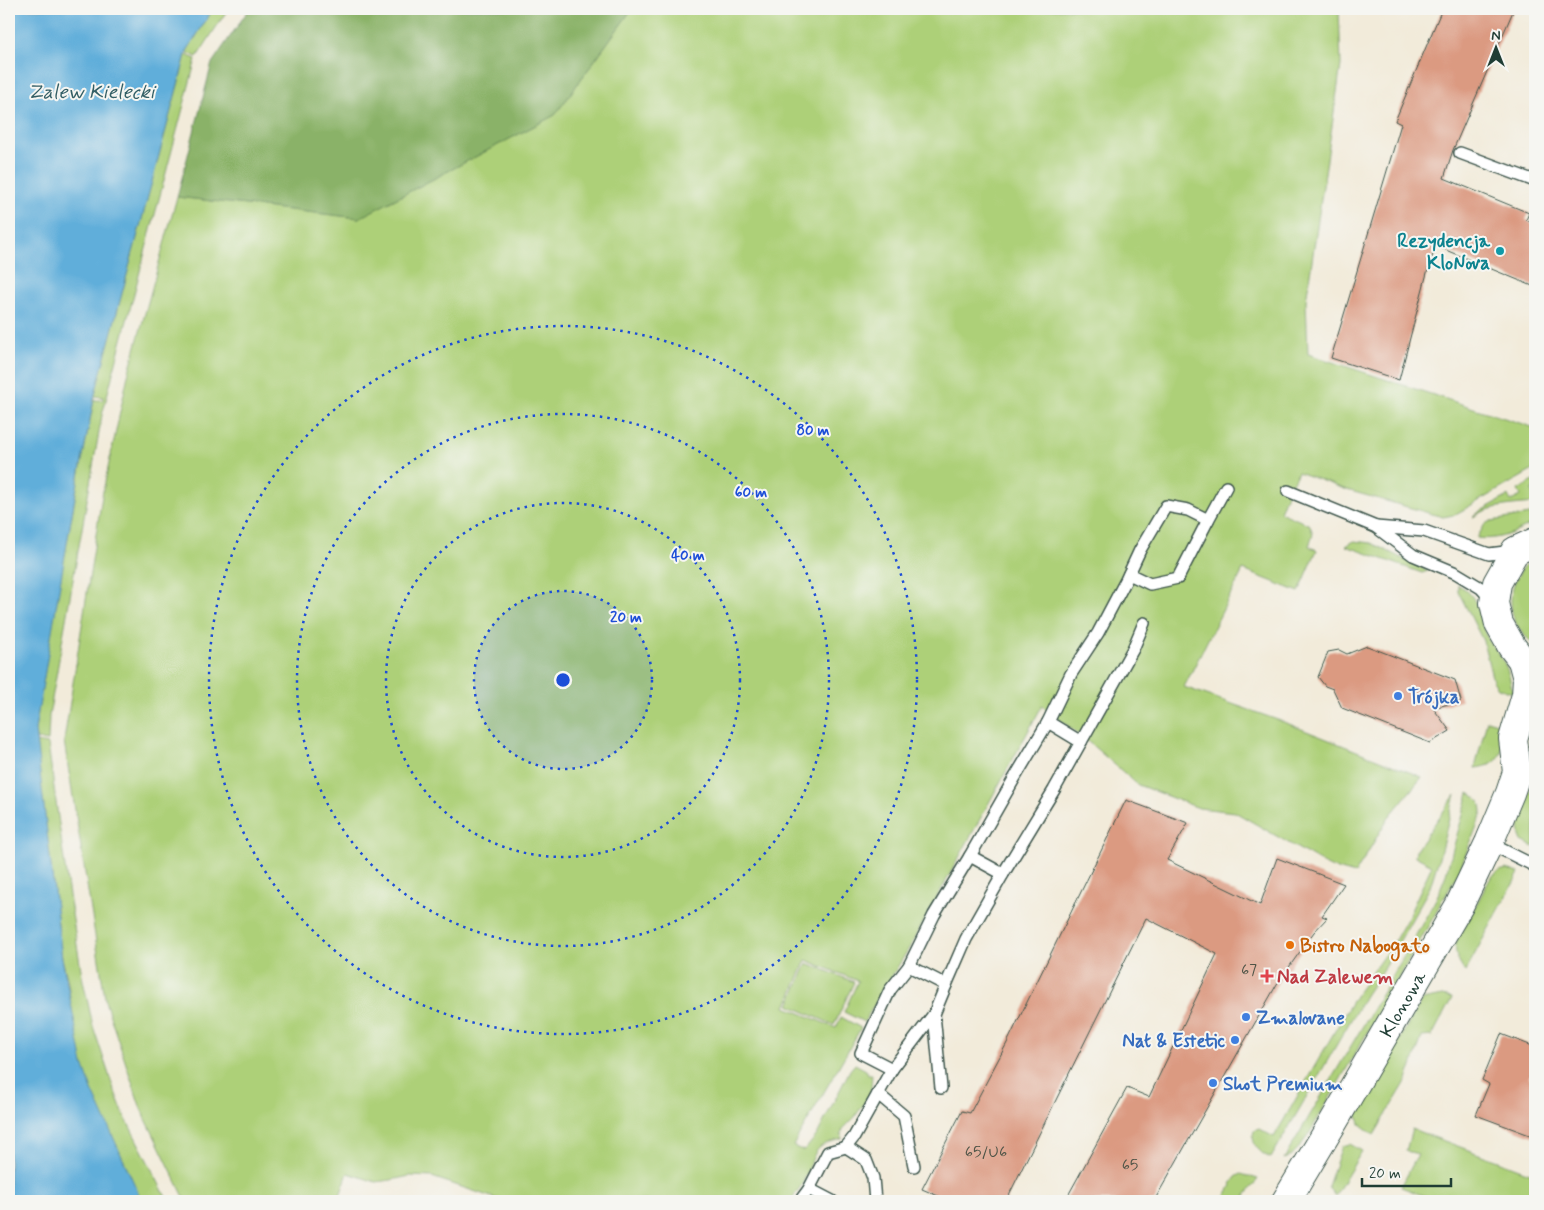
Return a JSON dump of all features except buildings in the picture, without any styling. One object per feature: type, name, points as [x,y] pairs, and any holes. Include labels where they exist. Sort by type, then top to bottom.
[{"type":"street","points":[[1516,772],[1513,739],[1526,695],[1529,662],[1499,624],[1494,603],[1497,582],[1525,547]]},
{"type":"street","points":[[1516,772],[1535,751]]},
{"type":"street","name":"Klonowa","points":[[1286,1201],[1459,906],[1490,843],[1510,793],[1516,772]]},
{"type":"lane","points":[[1460,152],[1535,181]]},
{"type":"lane","points":[[1129,574],[1150,584],[1178,578],[1226,487]]},
{"type":"lane","points":[[1288,491],[1376,527],[1413,555],[1456,573],[1481,588],[1494,603]]},
{"type":"lane","points":[[892,1069],[861,1053],[890,990],[909,966],[934,915],[1048,722],[1071,674],[1098,633],[1140,550],[1166,506],[1188,510],[1208,520]]},
{"type":"lane","points":[[1376,527],[1424,531],[1489,554],[1525,547]]},
{"type":"lane","points":[[800,1201],[809,1189],[828,1152],[846,1147],[854,1137],[892,1069],[934,1014],[966,939],[1002,874],[1054,790],[1133,648],[1144,623]]},
{"type":"lane","points":[[1048,722],[1081,742]]},
{"type":"lane","points":[[1490,843],[1535,866]]},
{"type":"lane","points":[[970,856],[1002,874]]},
{"type":"lane","points":[[909,966],[946,985]]},
{"type":"lane","points":[[934,1014],[941,1088]]},
{"type":"lane","points":[[878,1094],[904,1116],[914,1166]]},
{"type":"lane","points":[[846,1147],[866,1160],[873,1178],[875,1201]]},
{"type":"lane","points":[[809,1189],[832,1201]]},
{"type":"green space","points":[[213,9],[228,9],[197,57],[186,52],[187,51]]},
{"type":"green space","points":[[249,9],[632,9],[555,115],[359,218],[177,197],[212,63]]},
{"type":"green space","points":[[632,9],[1339,9],[1341,65],[1306,301],[1308,354],[1535,428],[1535,469],[1454,515],[1443,517],[1347,490],[1298,472],[1280,512],[1310,525],[1313,534],[1309,546],[1317,550],[1299,592],[1243,570],[1184,687],[1289,724],[1422,777],[1388,818],[1355,874],[1330,867],[1235,812],[1199,808],[1138,785],[1092,745],[1042,706],[911,945],[864,1022],[844,1012],[858,981],[806,960],[786,1007],[836,1028],[841,1017],[861,1028],[793,1146],[804,1151],[817,1135],[850,1070],[855,1064],[866,1070],[868,1074],[872,1074],[869,1096],[854,1118],[843,1129],[842,1139],[818,1149],[802,1185],[790,1201],[503,1201],[432,1177],[410,1176],[376,1182],[348,1173],[338,1201],[186,1201],[141,1109],[106,1004],[64,741],[102,496],[128,375],[177,197],[359,218],[555,115]]},
{"type":"green space","points":[[186,55],[196,59],[102,415],[49,716],[48,741],[36,739],[35,730],[70,523],[94,400],[103,400],[103,397],[94,396]]},
{"type":"green space","points":[[1535,480],[1535,489],[1532,490],[1535,503],[1495,508],[1473,517],[1508,496],[1511,501],[1521,496],[1518,490]]},
{"type":"green space","points":[[1535,514],[1535,523],[1514,532],[1500,537],[1477,538],[1485,524],[1491,521]]},
{"type":"green space","points":[[1354,541],[1371,543],[1428,571],[1422,573],[1346,546]]},
{"type":"green space","points":[[1535,557],[1535,644],[1524,635],[1517,625],[1512,613],[1511,601],[1517,577]]},
{"type":"green space","points":[[1458,585],[1471,594],[1486,635],[1506,666],[1513,693],[1498,688],[1493,681],[1483,641],[1458,591]]},
{"type":"green space","points":[[1487,720],[1507,726],[1502,750],[1500,756],[1492,764],[1475,768]]},
{"type":"green space","points":[[36,742],[48,744],[68,889],[82,976],[93,1026],[124,1115],[168,1201],[127,1201],[80,1076],[68,982],[62,958]]},
{"type":"green space","points":[[1535,780],[1535,844],[1533,847],[1522,841],[1518,817]]},
{"type":"green space","points":[[1469,793],[1479,801],[1482,813],[1460,869],[1309,1134],[1295,1152],[1284,1159],[1437,897],[1445,877]]},
{"type":"green space","points":[[1455,795],[1430,887],[1389,960],[1366,994],[1271,1158],[1267,1156],[1257,1148],[1253,1140],[1254,1131],[1259,1129],[1274,1137],[1355,996],[1395,940],[1432,865],[1415,856],[1416,850]]},
{"type":"green space","points":[[1507,869],[1519,873],[1465,972],[1457,958],[1456,942],[1491,877],[1499,871]]},
{"type":"green space","points":[[807,963],[854,982],[834,1025],[789,1005]]},
{"type":"green space","points":[[1442,996],[1452,998],[1432,1036],[1422,1037],[1407,1080],[1374,1135],[1360,1124],[1357,1113],[1422,1000]]},
{"type":"green space","points":[[1412,1129],[1535,1175],[1535,1201],[1438,1201],[1401,1187],[1418,1154],[1406,1151]]},
{"type":"green space","points":[[1350,1144],[1362,1151],[1335,1196],[1328,1186],[1342,1146]]},
{"type":"green space","points":[[1241,1174],[1258,1179],[1242,1201],[1223,1201],[1231,1184]]},
{"type":"water","name":"Zalew Kielecki","points":[[9,9],[213,9],[187,51],[95,394],[75,497],[35,730],[62,958],[83,1064],[92,1090],[142,1201],[9,1201]]},
{"type":"place","name":"Rezydencja KloNova","points":[[1500,251]]},
{"type":"place","name":"Trójka","points":[[1398,696]]},
{"type":"place","name":"Bistro Nabogato","points":[[1290,945]]},
{"type":"place","name":"Nad Zalewem","points":[[1267,976]]},
{"type":"place","name":"Zmalovane","points":[[1246,1017]]},
{"type":"place","name":"Nat & Estetic","points":[[1235,1040]]},
{"type":"place","name":"Shot Premium","points":[[1213,1083]]}]
